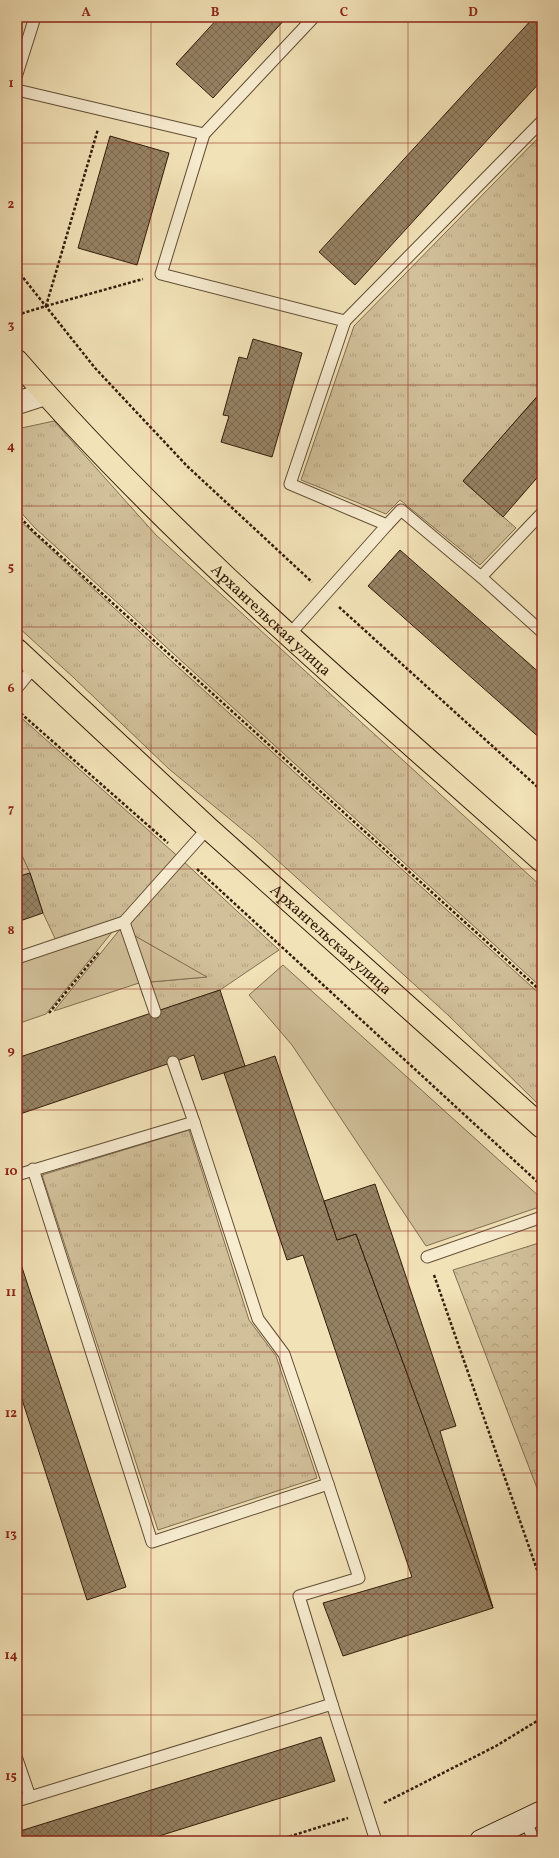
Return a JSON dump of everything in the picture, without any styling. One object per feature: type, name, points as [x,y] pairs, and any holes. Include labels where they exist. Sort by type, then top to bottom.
[{"type":"main road","name":"Архангельская улица","points":[[17,361],[45,394],[165,519],[289,634],[542,861]]},
{"type":"main road","points":[[17,403],[45,394]]},
{"type":"main road","name":"Архангельская улица","points":[[17,650],[208,828],[542,1127]]},
{"type":"main road","points":[[481,1841],[534,1816]]},
{"type":"lane","points":[[17,74],[35,17]]},
{"type":"lane","points":[[314,17],[204,134],[161,274],[345,321]]},
{"type":"lane","points":[[17,90],[104,109],[204,134]]},
{"type":"lane","points":[[387,525],[290,484],[345,321],[542,121]]},
{"type":"lane","points":[[289,634],[401,510],[481,577],[542,632]]},
{"type":"lane","points":[[481,577],[542,513]]},
{"type":"lane","points":[[17,688],[34,667]]},
{"type":"lane","points":[[17,958],[124,922],[208,828]]},
{"type":"lane","points":[[124,922],[155,1012]]},
{"type":"lane","points":[[173,1062],[258,1319],[284,1354],[359,1578],[299,1596],[376,1841]]},
{"type":"lane","points":[[17,1175],[194,1122]]},
{"type":"lane","points":[[33,1169],[152,1542],[328,1484]]},
{"type":"lane","points":[[427,1257],[542,1217]]},
{"type":"lane","points":[[17,1801],[332,1704]]},
{"type":"lane","points":[[17,1759],[30,1797]]},
{"type":"lane","points":[[534,1816],[534,1841]]},
{"type":"path","points":[[46,306],[104,109]]},
{"type":"path","points":[[17,270],[95,368],[187,466],[325,594],[542,791]]},
{"type":"path","points":[[17,315],[161,274]]},
{"type":"path","points":[[17,514],[39,536],[542,992]]},
{"type":"path","points":[[17,710],[182,856],[542,1186]]},
{"type":"path","points":[[50,1013],[124,922]]},
{"type":"path","points":[[427,1257],[542,1584]]},
{"type":"path","points":[[276,1841],[367,1811],[496,1746],[542,1718]]},
{"type":"green space","points":[[542,134],[542,391],[463,481],[516,528],[480,565],[400,500],[386,514],[301,480],[354,326]]},
{"type":"green space","points":[[54,421],[156,535],[542,887],[542,988],[35,528],[17,508],[17,429]]},
{"type":"green space","points":[[17,518],[167,657],[542,996],[542,1108],[448,1015],[254,839],[169,769],[17,626]]},
{"type":"green space","points":[[17,714],[182,860],[279,950],[220,990],[155,1012],[143,996],[139,983],[206,977],[121,928],[60,949],[43,913],[30,873],[17,845]]},
{"type":"green space","points":[[17,845],[30,873],[17,877]]},
{"type":"green space","points":[[121,928],[207,977],[139,983],[54,1011]]},
{"type":"green space","points":[[113,931],[46,1014],[17,1024],[17,963]]},
{"type":"green space","points":[[283,965],[542,1199],[542,1206],[426,1246],[292,1045],[249,995]]},
{"type":"green space","points":[[189,1130],[249,1320],[276,1356],[317,1478],[158,1530],[42,1175]]},
{"type":"green space","points":[[542,1242],[542,1501],[453,1270]]},
{"type":"building","points":[[219,17],[287,17],[213,98],[176,64]]},
{"type":"building","points":[[534,17],[542,17],[542,80],[355,285],[319,252]]},
{"type":"building","points":[[110,136],[169,153],[137,265],[78,248]]},
{"type":"building","points":[[253,339],[302,353],[272,457],[221,442],[229,416],[223,415],[239,357],[247,359]]},
{"type":"building","points":[[542,391],[542,472],[503,517],[463,481]]},
{"type":"building","points":[[400,550],[542,675],[542,740],[368,586]]},
{"type":"building","points":[[30,873],[43,913],[17,922],[17,877]]},
{"type":"building","points":[[220,990],[245,1066],[202,1080],[194,1055],[17,1115],[17,1058]]},
{"type":"building","points":[[275,1056],[337,1240],[356,1234],[493,1608],[343,1656],[323,1603],[412,1577],[303,1255],[287,1260],[224,1073]]},
{"type":"building","points":[[375,1184],[456,1426],[440,1431],[493,1608],[356,1234],[337,1240],[324,1201]]},
{"type":"building","points":[[17,1252],[126,1587],[87,1600],[17,1384]]},
{"type":"building","points":[[321,1737],[335,1781],[143,1841],[17,1841],[17,1832]]}]
